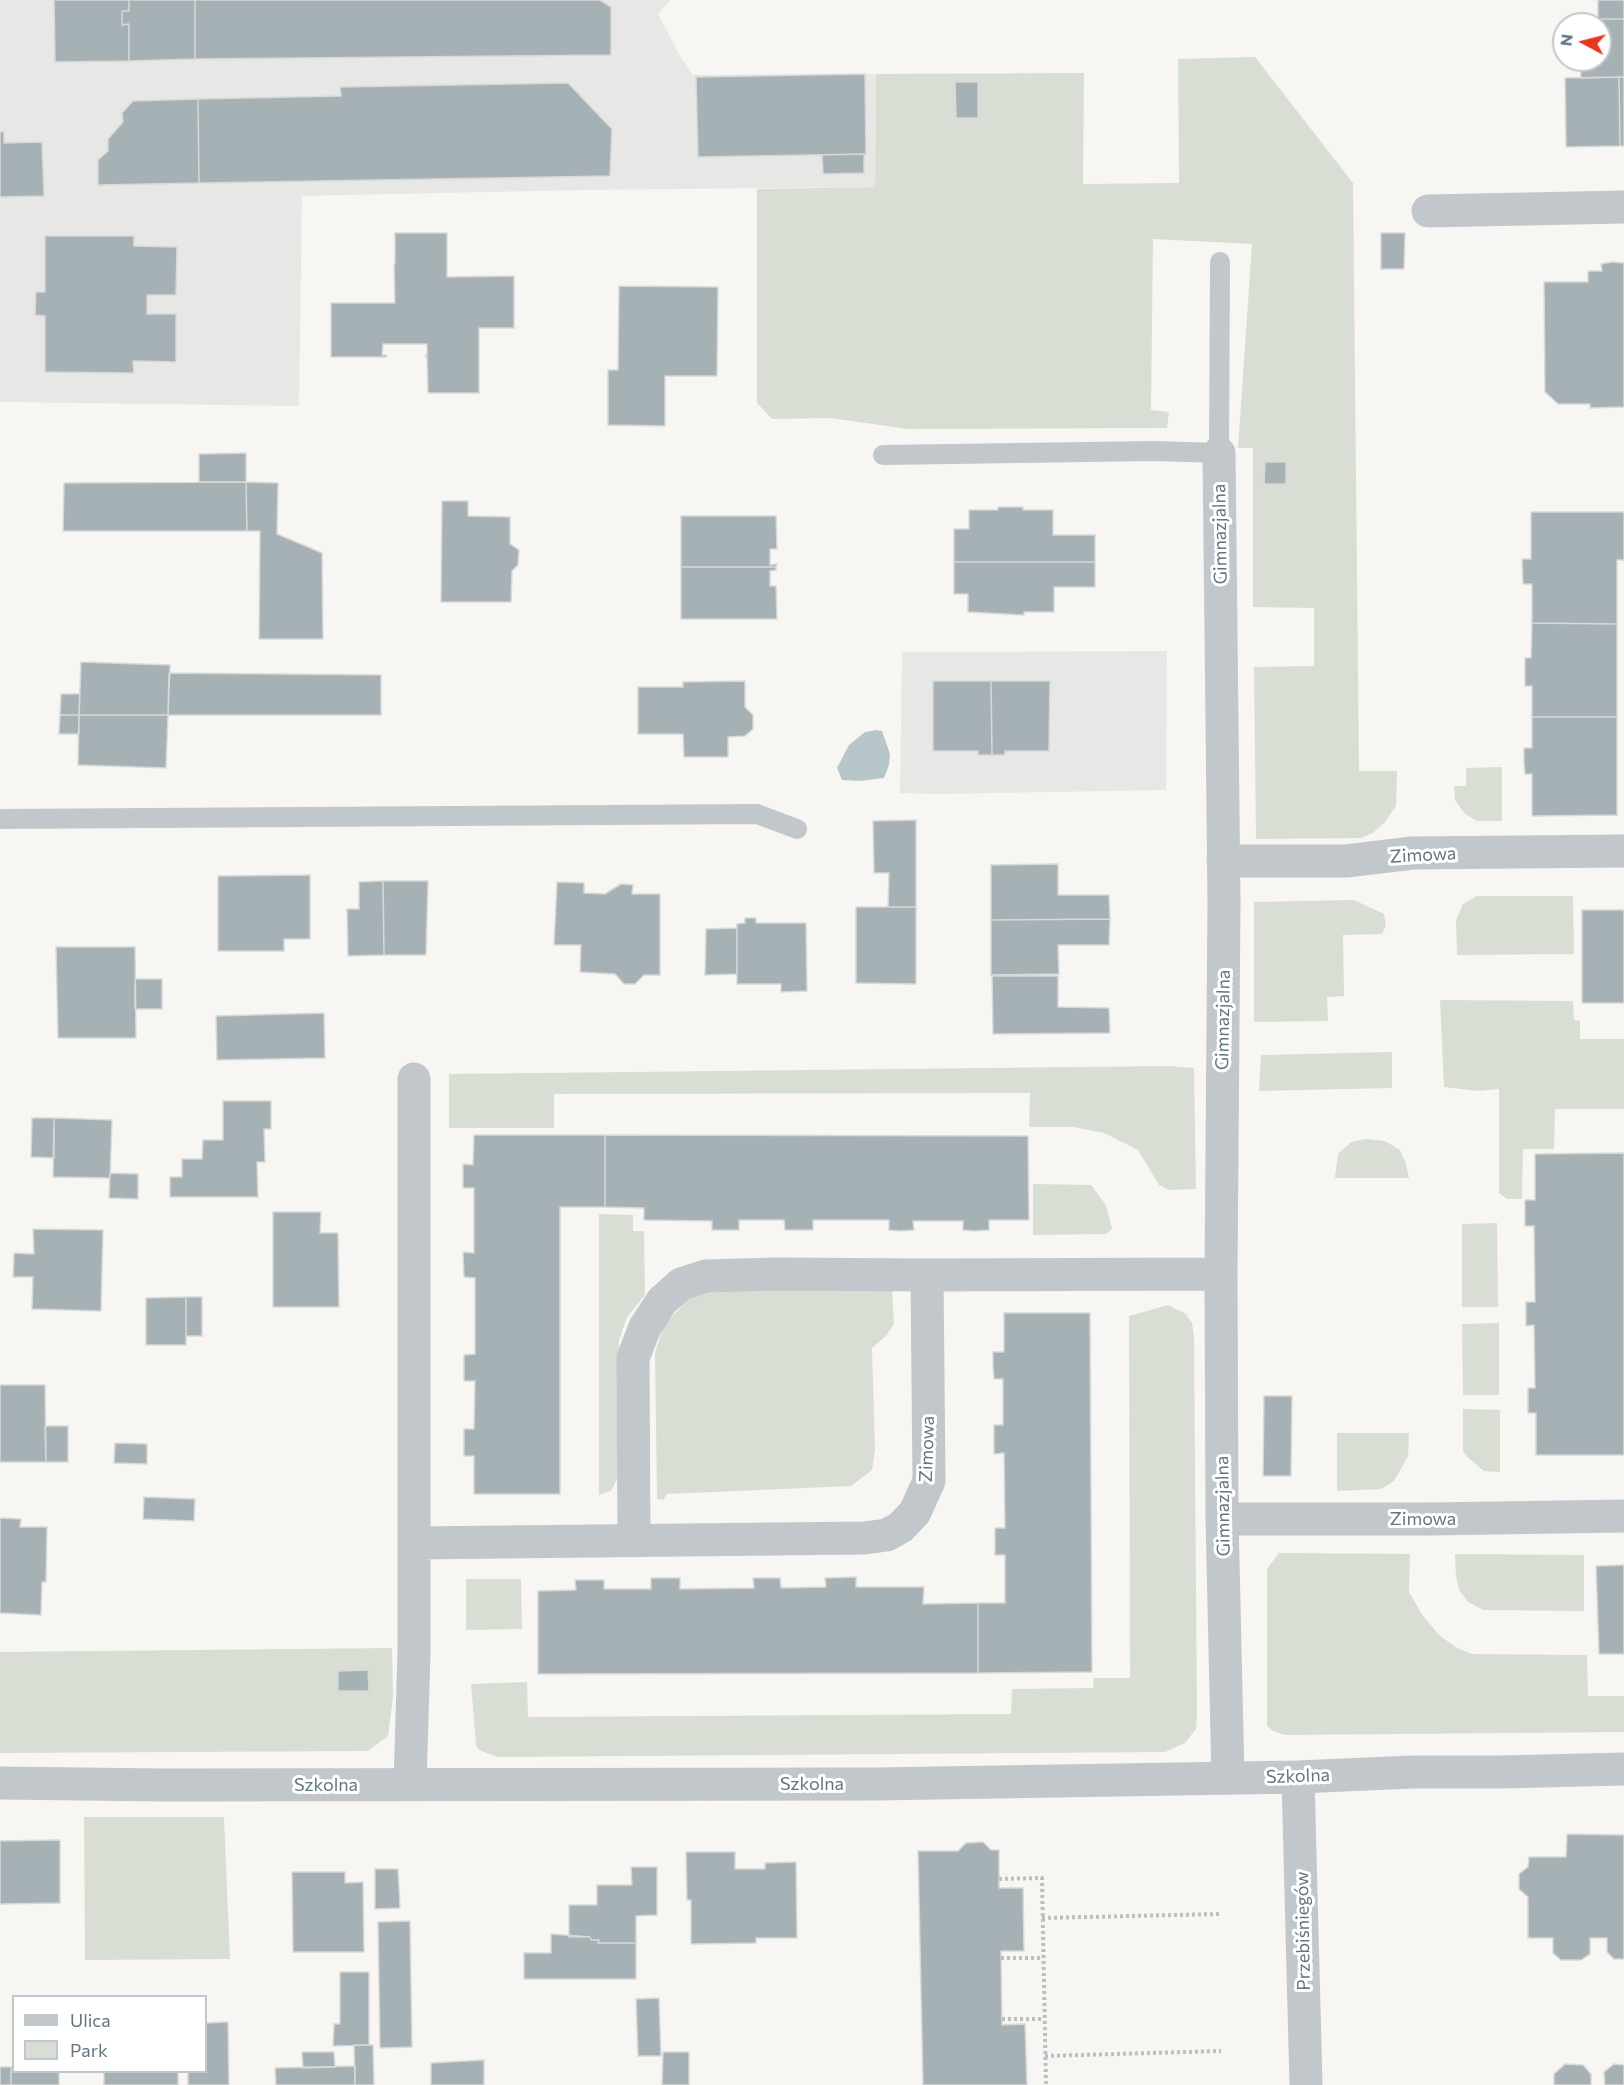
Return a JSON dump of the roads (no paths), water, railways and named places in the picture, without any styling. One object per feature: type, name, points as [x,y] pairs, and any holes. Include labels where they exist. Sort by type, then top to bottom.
[{"type":"street","points":[[1428,211],[1624,207]]},
{"type":"street","name":"Gimnazjalna","points":[[1219,453],[1223,861],[1222,1519],[1228,1778]]},
{"type":"street","name":"Zimowa","points":[[1223,861],[1346,861],[1413,853],[1624,851]]},
{"type":"street","points":[[410,1784],[414,1653],[414,1079]]},
{"type":"street","points":[[634,1541],[633,1358],[645,1327],[663,1301],[681,1284],[706,1276],[776,1274],[1221,1274]]},
{"type":"street","name":"Zimowa","points":[[414,1543],[864,1538],[887,1535],[901,1527],[915,1512],[929,1481],[927,1275]]},
{"type":"street","name":"Zimowa","points":[[1222,1519],[1624,1516]]},
{"type":"street","name":"Szkolna","points":[[0,1783],[163,1785],[877,1784],[1624,1769]]},
{"type":"street","name":"Przebiśniegów","points":[[1299,1777],[1306,2085]]},
{"type":"lane","name":"Gimnazjalna","points":[[1219,453],[1220,262]]},
{"type":"lane","points":[[883,455],[1154,451],[1219,453]]},
{"type":"lane","points":[[0,819],[757,813],[797,829]]}]
